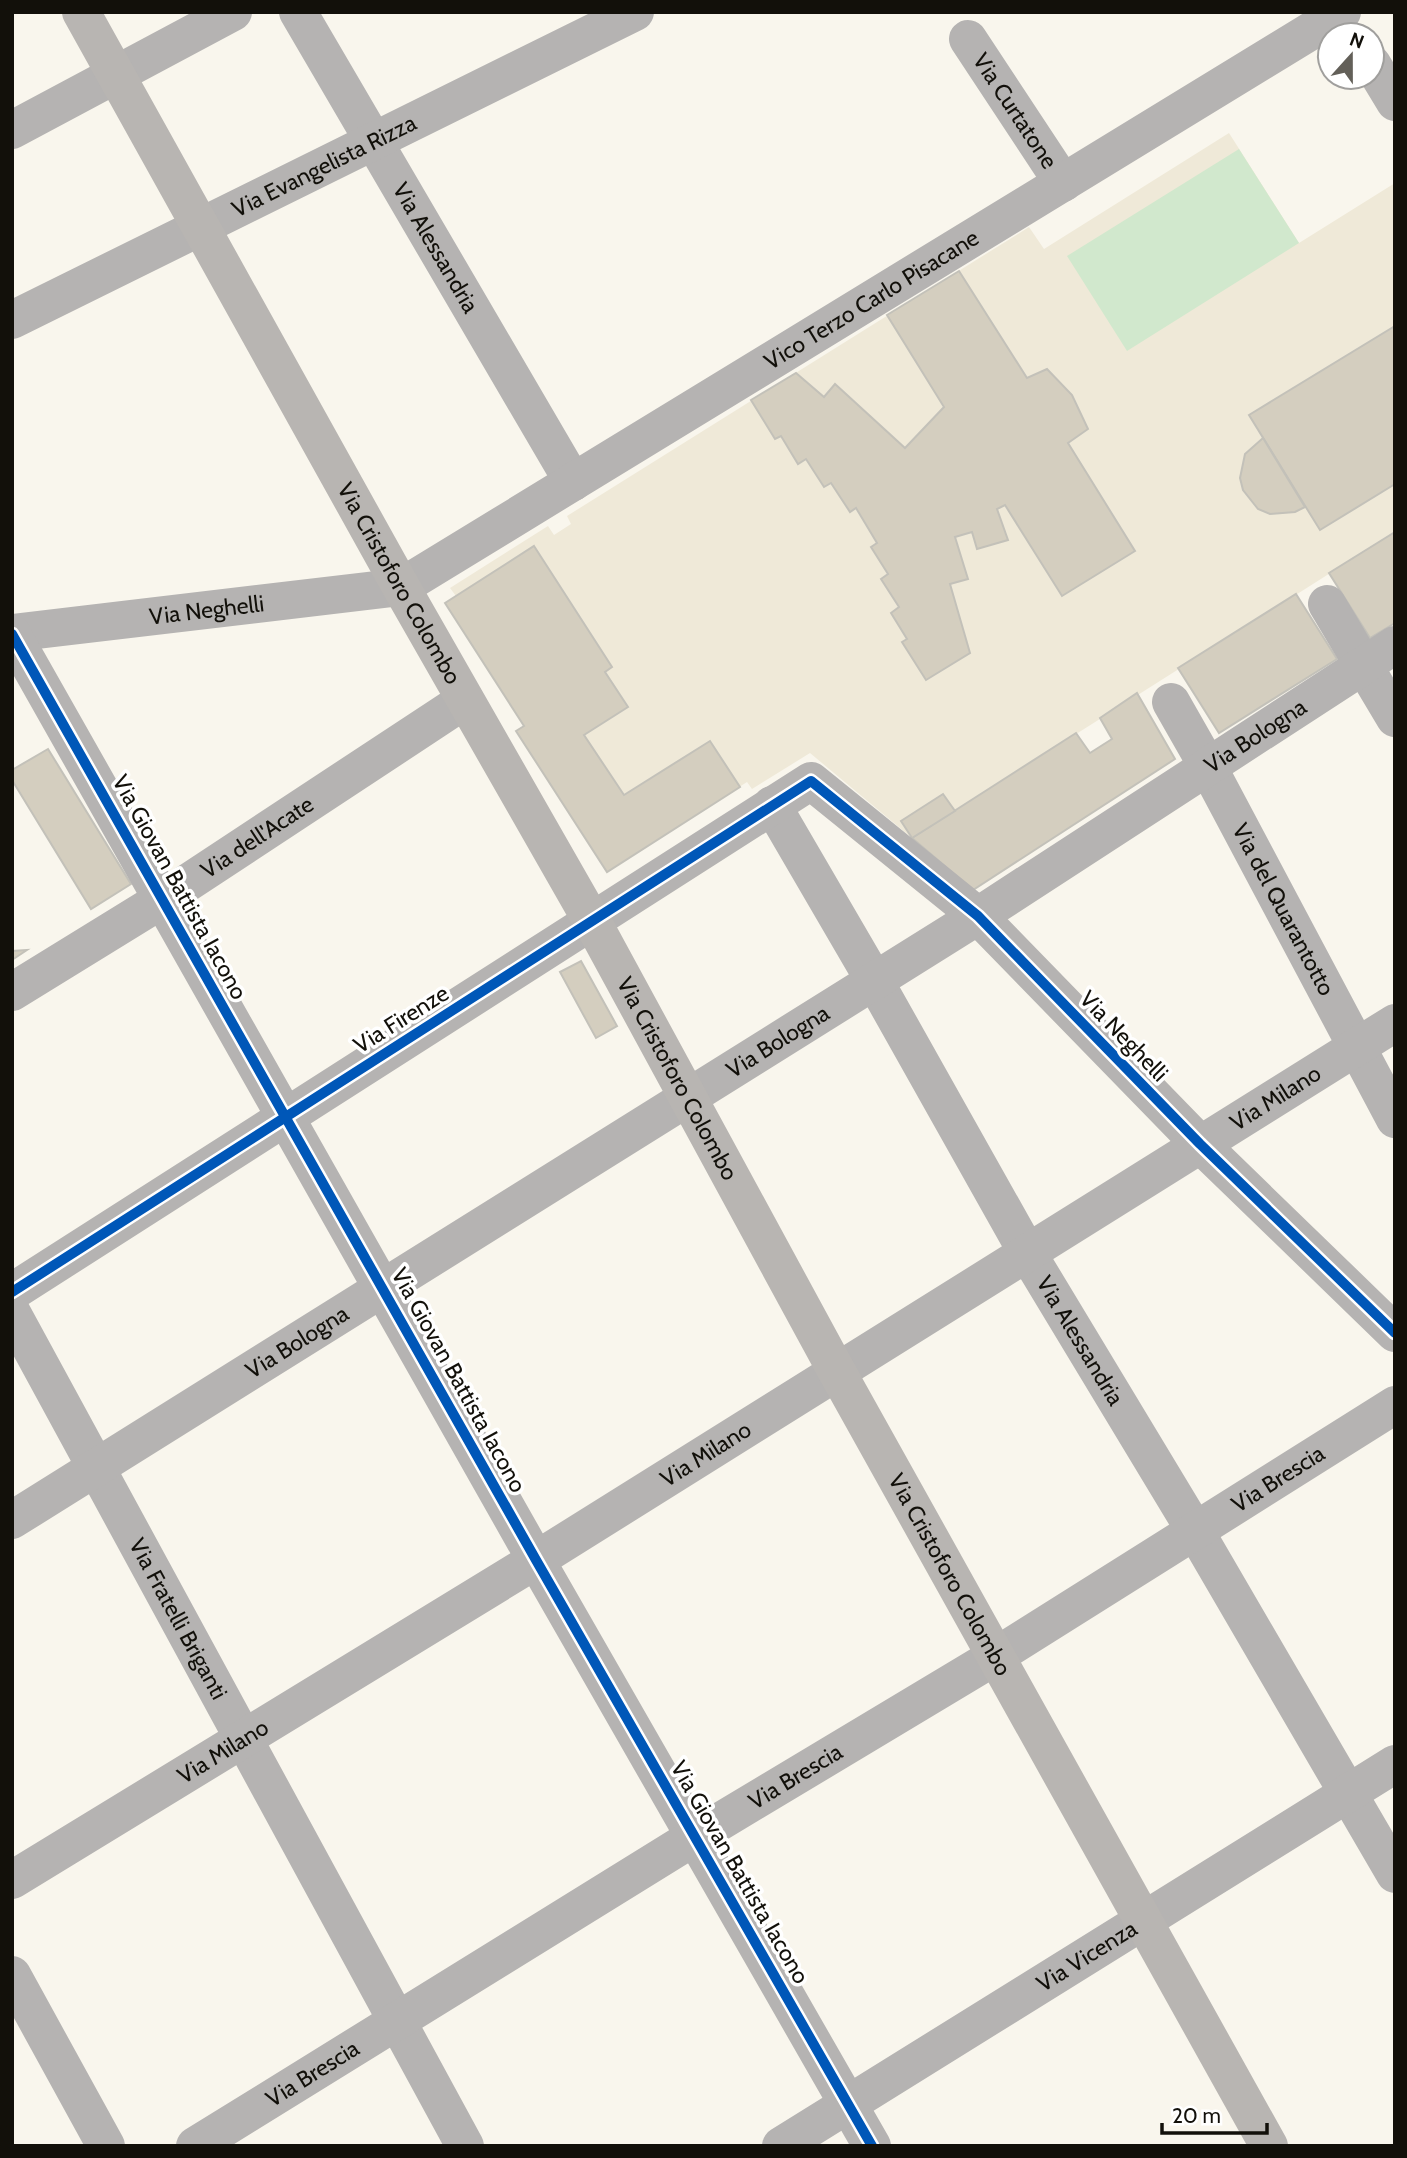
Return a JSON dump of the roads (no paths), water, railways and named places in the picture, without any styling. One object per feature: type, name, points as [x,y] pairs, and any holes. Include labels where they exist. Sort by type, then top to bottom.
[{"type":"main road","name":"Via Cristoforo Colombo","points":[[81,12],[401,587],[593,923],[835,1370],[1269,2146]]},
{"type":"street","points":[[12,130],[233,12]]},
{"type":"street","name":"Via Alessandria","points":[[298,12],[573,482]]},
{"type":"street","name":"Via Evangelista Rizza","points":[[12,320],[635,12]]},
{"type":"street","name":"Vico Terzo Carlo Pisacane","points":[[401,587],[1341,12]]},
{"type":"street","name":"Via Curtatone","points":[[968,38],[1063,183]]},
{"type":"street","name":"Via Neghelli","points":[[12,634],[401,587]]},
{"type":"street","points":[[1327,604],[1395,718]]},
{"type":"street","name":"Via Giovan Battista Iacono","points":[[12,634],[536,1560],[872,2146]]},
{"type":"street","name":"Via Bologna","points":[[12,1520],[978,916],[1395,645]]},
{"type":"street","name":"Via dell'Acate","points":[[12,992],[163,899],[465,700]]},
{"type":"street","name":"Via del Quarantotto","points":[[1171,702],[1395,1119]]},
{"type":"street","name":"Via Neghelli","points":[[811,781],[978,916],[1200,1143],[1395,1333]]},
{"type":"street","name":"Via Firenze","points":[[12,1292],[593,923],[811,781]]},
{"type":"street","name":"Via Alessandria","points":[[772,806],[874,980],[1028,1254],[1194,1529],[1395,1874]]},
{"type":"street","name":"Via Milano","points":[[12,1880],[536,1560],[835,1370],[1028,1254],[1200,1143],[1395,1023]]},
{"type":"street","name":"Via Fratelli Briganti","points":[[12,1313],[465,2146]]},
{"type":"street","name":"Via Brescia","points":[[195,2146],[696,1836],[996,1656],[1395,1405]]},
{"type":"street","name":"Via Vicenza","points":[[781,2146],[1395,1765]]},
{"type":"street","points":[[12,1975],[106,2146]]}]
